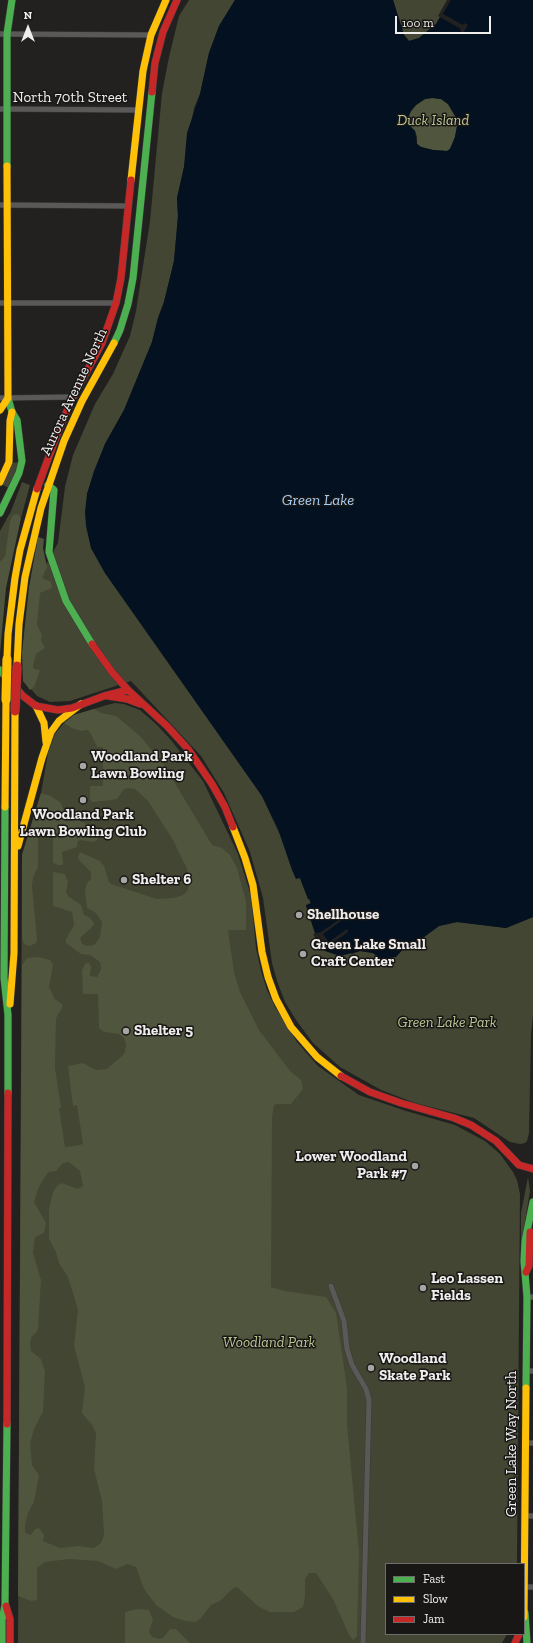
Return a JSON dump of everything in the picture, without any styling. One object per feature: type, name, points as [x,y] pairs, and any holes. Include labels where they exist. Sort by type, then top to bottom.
[{"type":"main road","points":[[0,410],[4,398],[4,34],[12,0]]},
{"type":"main road","name":"Aurora Avenue North","points":[[2,1643],[2,1620],[5,1605],[8,1015],[2,948],[2,796],[7,659],[11,606],[16,571],[27,522],[43,469],[73,397],[102,343],[116,304],[121,278],[143,71],[152,35],[166,0]]},
{"type":"main road","name":"Aurora Avenue North","points":[[8,1015],[13,980],[16,666],[19,624],[25,577],[34,530],[48,485],[73,421],[109,354],[120,330],[126,311],[132,278],[155,63],[164,32],[177,0]]},
{"type":"main road","points":[[0,513],[21,468],[22,455],[17,420],[4,398]]},
{"type":"main road","points":[[0,482],[8,466],[10,457],[10,421],[12,412]]},
{"type":"main road","points":[[10,457],[22,455]]},
{"type":"main road","points":[[48,485],[54,490],[50,552],[54,569],[66,601],[86,635],[112,672],[128,690],[167,726],[198,761],[224,807],[245,858],[253,885],[262,952],[269,981],[286,1018],[305,1045],[330,1069],[353,1084],[401,1103],[454,1118],[471,1125],[491,1136],[519,1165],[533,1169]]},
{"type":"main road","points":[[0,670],[23,696],[36,706],[44,723],[46,743]]},
{"type":"main road","points":[[36,706],[58,710],[128,690]]},
{"type":"main road","points":[[104,696],[127,699],[147,708]]},
{"type":"main road","points":[[14,862],[46,743],[56,724],[81,704]]},
{"type":"main road","points":[[0,730],[5,742]]},
{"type":"main road","name":"Green Lake Way North","points":[[525,1609],[529,1587],[530,1297],[524,1261],[525,1241],[533,1202]]},
{"type":"main road","name":"Green Lake Way North","points":[[526,1272],[531,1261],[529,1224]]},
{"type":"main road","name":"Aurora Avenue North","points":[[5,1605],[10,1619],[10,1643]]},
{"type":"main road","name":"Green Lake Way North","points":[[525,1624],[527,1643]]},
{"type":"street","points":[[4,34],[152,35]]},
{"type":"street","name":"North 70th Street","points":[[4,109],[139,110]]},
{"type":"street","points":[[4,205],[129,206]]},
{"type":"street","points":[[4,303],[116,304]]},
{"type":"street","points":[[4,398],[73,397]]},
{"type":"street","points":[[331,1286],[344,1321],[347,1349],[352,1365],[366,1389],[369,1400],[363,1643]]},
{"type":"green space","name":"Green Lake Park","points":[[189,0],[235,0],[219,26],[209,53],[200,94],[194,108],[177,198],[178,216],[174,261],[164,302],[152,342],[124,410],[105,444],[87,494],[91,548],[105,573],[262,796],[300,878],[308,899],[309,898],[311,904],[306,906],[315,933],[352,954],[360,951],[373,953],[381,959],[424,937],[439,926],[457,922],[506,928],[533,917],[533,1014],[531,1034],[529,1133],[525,1143],[520,1144],[510,1142],[474,1118],[415,1103],[381,1090],[340,1067],[313,1043],[285,1002],[277,981],[272,963],[263,898],[250,852],[224,793],[201,756],[131,681],[70,701],[50,702],[37,696],[30,688],[37,581],[58,543],[65,487],[73,455],[95,404],[113,374],[130,336],[136,311],[150,221],[162,93],[179,16]]},
{"type":"green space","points":[[393,0],[450,0],[436,24],[419,38],[409,41],[404,35]]},
{"type":"green space","name":"Duck Island","points":[[425,99],[441,99],[448,104],[458,121],[455,137],[450,149],[447,151],[421,147],[417,144],[415,131],[406,122],[411,111],[416,105]]},
{"type":"green space","points":[[19,462],[18,468],[9,488],[1,484],[12,463]]},
{"type":"green space","points":[[22,482],[30,485],[21,518],[19,515],[10,532],[5,556],[0,561],[0,531],[11,511]]},
{"type":"green space","points":[[16,514],[21,518],[6,588],[0,653],[0,561],[5,556],[12,516]]},
{"type":"green space","points":[[38,537],[44,539],[43,548],[47,567],[42,578],[51,582],[52,588],[40,593],[37,625],[42,635],[41,641],[45,648],[36,654],[33,666],[34,669],[40,670],[34,687],[30,690],[23,681],[22,653],[29,587]]},
{"type":"green space","name":"Woodland Park","points":[[115,703],[124,704],[140,710],[171,740],[203,781],[238,854],[251,896],[256,948],[267,990],[275,1007],[297,1042],[318,1066],[359,1095],[406,1111],[455,1125],[485,1141],[500,1154],[517,1180],[520,1194],[517,1563],[385,1563],[385,1635],[506,1635],[502,1643],[18,1643],[22,855],[41,793],[48,753],[55,734],[63,724],[74,715]]},
{"type":"green space","points":[[94,709],[101,713],[116,716],[141,737],[164,765],[212,845],[222,848],[230,855],[237,868],[246,901],[246,930],[228,930],[234,972],[240,992],[259,1030],[290,1071],[301,1080],[303,1089],[291,1104],[274,1105],[272,1117],[271,1287],[285,1291],[326,1297],[336,1313],[347,1388],[347,1424],[359,1552],[357,1636],[353,1640],[349,1635],[333,1599],[316,1573],[309,1573],[305,1579],[305,1597],[303,1607],[294,1612],[270,1612],[259,1607],[237,1587],[233,1588],[220,1601],[211,1605],[196,1622],[185,1621],[173,1617],[156,1605],[144,1589],[136,1567],[127,1564],[116,1569],[98,1561],[69,1559],[45,1562],[37,1568],[37,1600],[31,1601],[18,1596],[22,965],[27,958],[39,957],[50,960],[53,965],[49,987],[55,999],[62,1004],[62,1008],[56,1018],[55,1068],[65,1147],[83,1144],[77,1105],[73,1106],[68,1066],[83,1063],[96,1070],[107,1069],[123,1055],[126,1044],[124,1038],[119,1034],[104,1032],[99,1028],[98,994],[83,994],[82,971],[84,966],[86,963],[89,963],[91,966],[90,976],[97,977],[101,969],[100,962],[90,955],[81,954],[66,943],[66,939],[74,925],[72,912],[53,906],[53,872],[65,874],[68,882],[66,892],[68,896],[81,905],[84,915],[89,917],[94,923],[93,926],[80,938],[82,944],[87,946],[94,945],[100,937],[102,922],[96,913],[87,908],[85,891],[87,883],[91,879],[91,872],[78,858],[80,852],[100,861],[104,866],[111,884],[157,899],[174,898],[183,895],[188,890],[189,882],[187,869],[173,840],[148,801],[135,789],[124,789],[117,799],[93,802],[90,800],[90,786],[103,786],[103,747],[97,747],[90,732],[87,730],[81,731],[64,723],[74,715]],"holes":[[[69,1162],[80,1171],[83,1186],[78,1189],[61,1183],[53,1192],[49,1209],[49,1239],[56,1252],[59,1263],[68,1277],[78,1310],[74,1346],[85,1387],[82,1413],[92,1425],[96,1433],[94,1469],[102,1501],[104,1535],[101,1543],[94,1548],[78,1546],[60,1548],[43,1541],[44,1535],[39,1528],[35,1529],[31,1535],[25,1532],[28,1513],[34,1502],[39,1475],[32,1465],[30,1443],[34,1429],[43,1412],[45,1371],[41,1359],[31,1351],[30,1344],[31,1338],[38,1330],[41,1280],[33,1253],[35,1237],[44,1233],[46,1223],[34,1202],[38,1189],[49,1172],[56,1171],[63,1163]]]},
{"type":"green space","points":[[41,793],[51,796],[61,803],[65,815],[92,826],[98,835],[97,840],[94,842],[80,840],[77,842],[77,847],[62,852],[63,863],[62,865],[58,865],[53,863],[53,834],[38,834],[38,867],[33,877],[32,886],[37,939],[36,943],[30,946],[23,942],[22,936],[22,855]]},
{"type":"green space","points":[[528,1177],[530,1191],[521,1246],[521,1213]]},
{"type":"green space","points":[[137,1609],[149,1610],[153,1620],[149,1632],[152,1637],[160,1639],[164,1637],[170,1629],[176,1629],[190,1643],[125,1643],[125,1612]]},
{"type":"water","name":"Green Lake","points":[[235,0],[393,0],[404,35],[409,41],[419,38],[436,24],[450,0],[533,0],[533,917],[506,928],[457,922],[439,926],[424,937],[406,946],[396,957],[381,959],[373,953],[360,951],[340,956],[325,951],[315,933],[306,905],[311,903],[300,878],[296,879],[278,829],[262,796],[105,573],[91,548],[86,526],[85,512],[87,494],[94,471],[105,444],[124,410],[152,342],[164,302],[174,261],[178,216],[177,198],[184,167],[187,133],[200,94],[209,53],[219,26]],"holes":[[[425,99],[441,99],[448,104],[458,121],[455,137],[450,149],[447,151],[421,147],[417,144],[415,131],[406,122],[411,111],[416,105]]]},
{"type":"pier","points":[[447,0],[451,0],[443,14],[463,25],[464,23],[468,25],[463,33],[460,31],[461,29],[438,16]]},
{"type":"pier","points":[[340,919],[341,921],[323,934],[329,942],[347,929],[348,932],[330,945],[325,951],[321,949],[313,934],[321,932]]},
{"type":"traffic: fast","points":[[7,166],[7,34],[12,0]]},
{"type":"traffic: fast","points":[[114,343],[120,330],[128,304],[133,278],[152,92]]},
{"type":"traffic: fast","points":[[0,513],[19,473],[22,461],[17,420],[12,412],[8,398]]},
{"type":"traffic: fast","points":[[48,485],[54,490],[49,552],[66,601],[92,644]]},
{"type":"traffic: fast","points":[[0,670],[8,680]]},
{"type":"traffic: fast","points":[[5,807],[4,978],[8,1015],[8,1093]]},
{"type":"traffic: fast","points":[[526,1388],[527,1297],[524,1261],[525,1241],[533,1202]]},
{"type":"traffic: fast","points":[[2,1643],[2,1620],[5,1605],[7,1424]]},
{"type":"traffic: fast","points":[[525,1613],[527,1643]]},
{"type":"traffic: slow","points":[[131,180],[143,71],[151,35],[166,0]]},
{"type":"traffic: slow","points":[[0,410],[8,398],[7,166]]},
{"type":"traffic: slow","points":[[17,666],[19,624],[25,577],[41,508],[64,441],[82,401],[114,343]]},
{"type":"traffic: slow","points":[[0,482],[9,462],[10,421],[12,412]]},
{"type":"traffic: slow","points":[[7,659],[8,634],[15,578],[20,550],[37,489]]},
{"type":"traffic: slow","points":[[6,700],[7,659]]},
{"type":"traffic: slow","points":[[5,807],[6,700]]},
{"type":"traffic: slow","points":[[18,846],[42,758],[51,732],[59,721],[81,704]]},
{"type":"traffic: slow","points":[[36,706],[44,723],[46,742]]},
{"type":"traffic: slow","points":[[10,1004],[14,953],[15,711]]},
{"type":"traffic: slow","points":[[233,827],[245,858],[253,885],[262,952],[268,977],[276,999],[291,1027],[317,1057],[341,1076]]},
{"type":"traffic: slow","points":[[524,1563],[526,1388]]},
{"type":"traffic: jam","points":[[152,92],[155,63],[163,32],[177,0]]},
{"type":"traffic: jam","points":[[37,489],[58,432],[73,397],[102,343],[116,303],[121,278],[131,180]]},
{"type":"traffic: jam","points":[[92,644],[112,672],[128,690],[167,726],[188,749],[212,784],[225,807],[233,827]]},
{"type":"traffic: jam","points":[[15,711],[17,666]]},
{"type":"traffic: jam","points":[[15,687],[23,696],[36,706],[58,710],[72,708],[104,696],[128,690]]},
{"type":"traffic: jam","points":[[108,696],[127,699],[140,704]]},
{"type":"traffic: jam","points":[[341,1076],[370,1092],[401,1103],[454,1118],[471,1125],[496,1141],[519,1165],[533,1169]]},
{"type":"traffic: jam","points":[[7,1424],[8,1093]]},
{"type":"traffic: jam","points":[[526,1272],[529,1266],[530,1232]]},
{"type":"traffic: jam","points":[[6,1606],[10,1619],[10,1643]]},
{"type":"traffic: jam","points":[[515,1643],[519,1635]]},
{"type":"place","name":"Woodland Park Lawn Bowling","points":[[83,766]]},
{"type":"place","name":"Woodland Park Lawn Bowling Club","points":[[83,800]]},
{"type":"place","name":"Shelter 6","points":[[124,880]]},
{"type":"place","name":"Shellhouse","points":[[299,915]]},
{"type":"place","name":"Green Lake Small Craft Center","points":[[303,954]]},
{"type":"place","name":"Shelter 5","points":[[126,1031]]},
{"type":"place","name":"Lower Woodland Park #7","points":[[415,1166]]},
{"type":"place","name":"Leo Lassen Fields","points":[[423,1288]]},
{"type":"place","name":"Woodland Skate Park","points":[[371,1368]]}]
